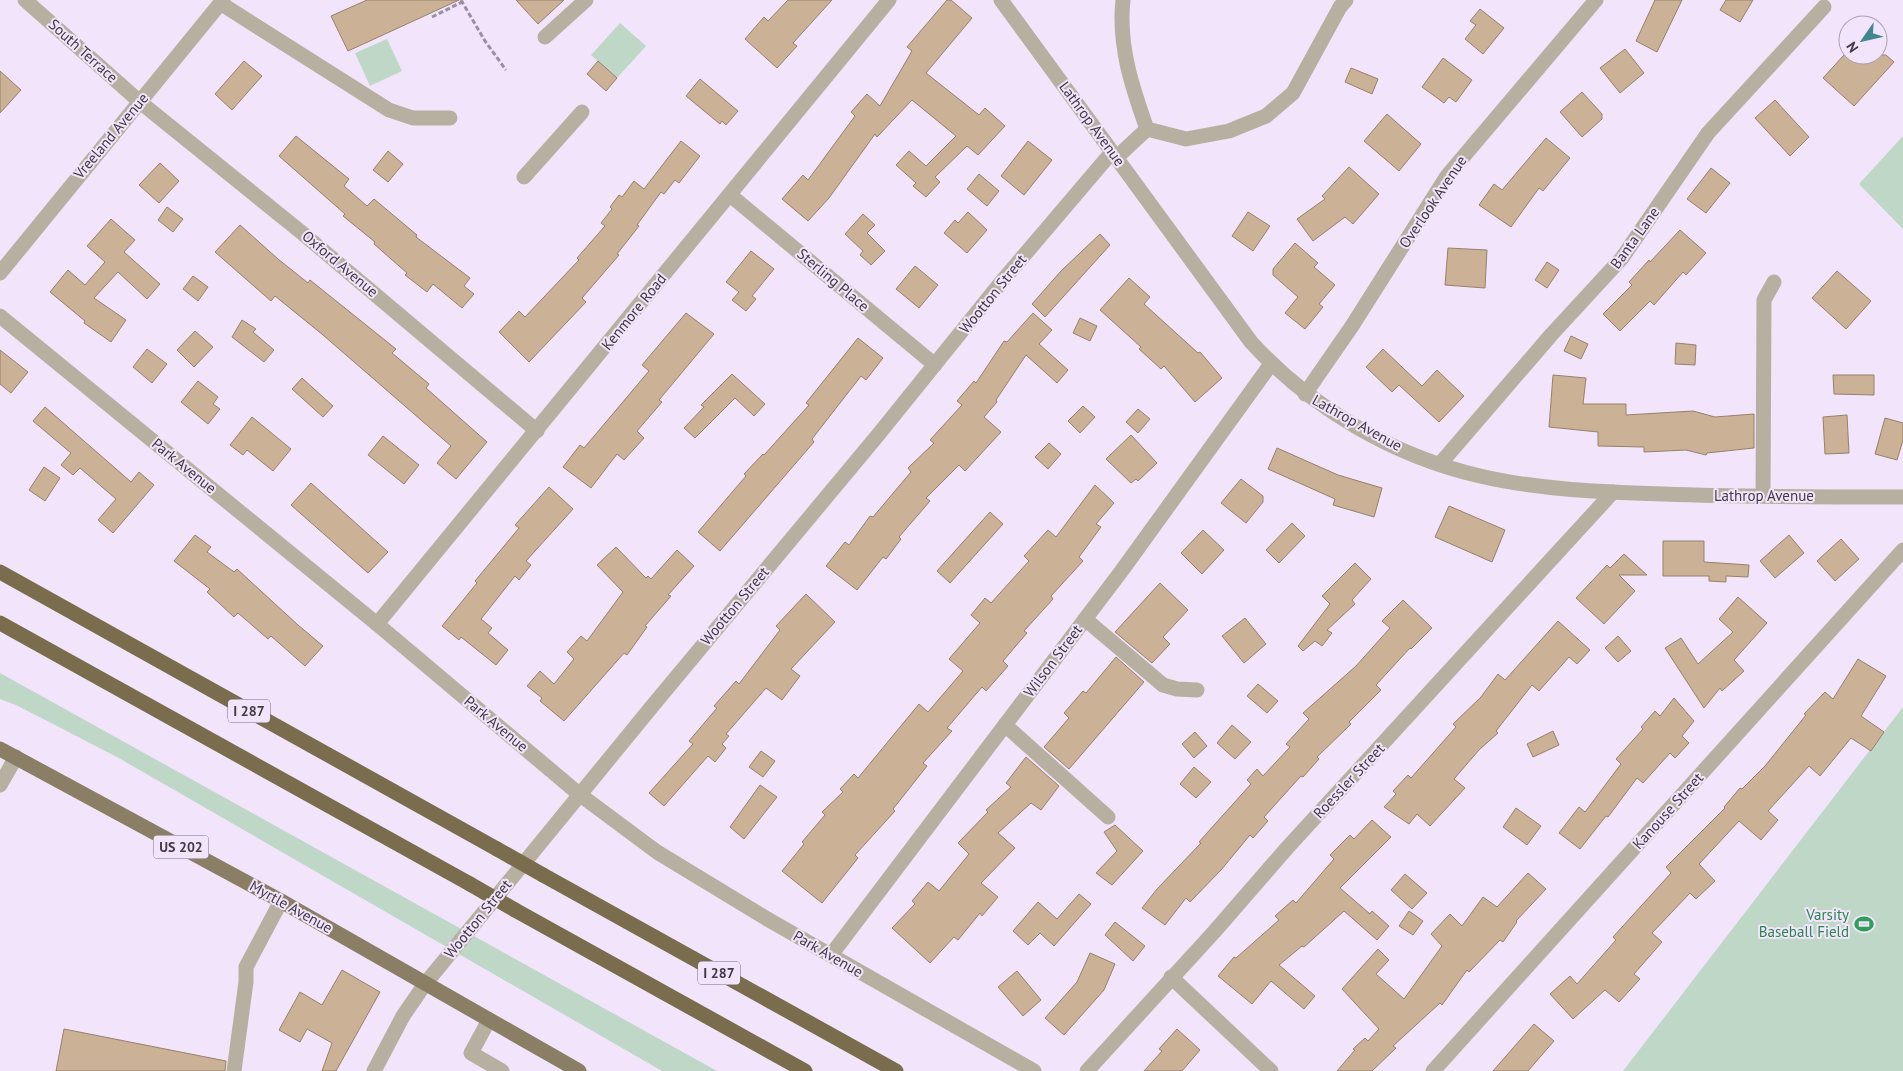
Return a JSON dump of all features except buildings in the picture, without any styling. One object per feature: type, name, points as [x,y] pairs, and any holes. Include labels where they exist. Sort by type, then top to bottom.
[{"type":"highway","name":"I 287","points":[[0,572],[896,1071]]},
{"type":"highway","points":[[0,623],[805,1071]]},
{"type":"main road","name":"Myrtle Avenue","points":[[0,749],[280,901],[579,1071]]},
{"type":"street","name":"South Terrace","points":[[25,0],[140,102]]},
{"type":"street","points":[[545,37],[586,0]]},
{"type":"street","name":"Kenmore Road","points":[[377,624],[889,0]]},
{"type":"street","name":"Lathrop Avenue","points":[[1001,0],[1251,342],[1271,364],[1305,394],[1339,416],[1384,441],[1440,464],[1480,476],[1537,486],[1613,492],[1903,497]]},
{"type":"street","points":[[1123,0],[1121,17],[1123,42],[1134,91],[1147,129],[1186,139],[1229,131],[1266,116],[1294,93],[1340,7],[1346,0]]},
{"type":"street","name":"Overlook Avenue","points":[[1305,394],[1352,326],[1447,176],[1596,0]]},
{"type":"street","name":"Vreeland Avenue","points":[[0,273],[222,2]]},
{"type":"street","points":[[222,2],[389,110],[413,118],[450,118]]},
{"type":"street","name":"Banta Lane","points":[[1440,464],[1551,335],[1622,258],[1708,133],[1824,7]]},
{"type":"street","name":"Oxford Avenue","points":[[140,102],[301,232],[537,431]]},
{"type":"street","points":[[524,177],[582,112]]},
{"type":"street","name":"Wootton Street","points":[[374,1071],[402,1016],[425,984],[580,794],[935,365],[1003,280],[1114,155],[1147,129]]},
{"type":"street","name":"Sterling Place","points":[[730,194],[935,365]]},
{"type":"street","points":[[1763,496],[1764,300],[1774,282]]},
{"type":"street","name":"Park Avenue","points":[[0,316],[377,624],[580,794],[657,852],[831,955],[1034,1071]]},
{"type":"street","name":"Wilson Street","points":[[831,955],[1085,619],[1271,364]]},
{"type":"street","name":"Roessler Street","points":[[1086,1071],[1613,492]]},
{"type":"street","name":"Kanouse Street","points":[[1433,1071],[1903,550]]},
{"type":"street","points":[[1085,619],[1163,685],[1177,689],[1197,690]]},
{"type":"street","points":[[1005,725],[1108,817]]},
{"type":"street","points":[[0,785],[16,757]]},
{"type":"street","points":[[234,1071],[246,982],[246,967],[280,901]]},
{"type":"street","points":[[1171,977],[1271,1071]]},
{"type":"street","points":[[489,1020],[471,1053],[502,1071]]},
{"type":"path","points":[[432,17],[461,1],[485,41],[506,70]]},
{"type":"green space","points":[[620,23],[646,46],[617,78],[591,55]]},
{"type":"green space","points":[[387,39],[402,71],[370,86],[355,53]]},
{"type":"green space","points":[[1903,136],[1903,229],[1859,184]]},
{"type":"green space","points":[[0,673],[717,1071],[662,1071],[117,757],[16,705],[0,699]]},
{"type":"green space","points":[[1903,707],[1903,1071],[1623,1071]]},
{"type":"place","name":"Varsity Baseball Field","points":[[1864,924]]}]
